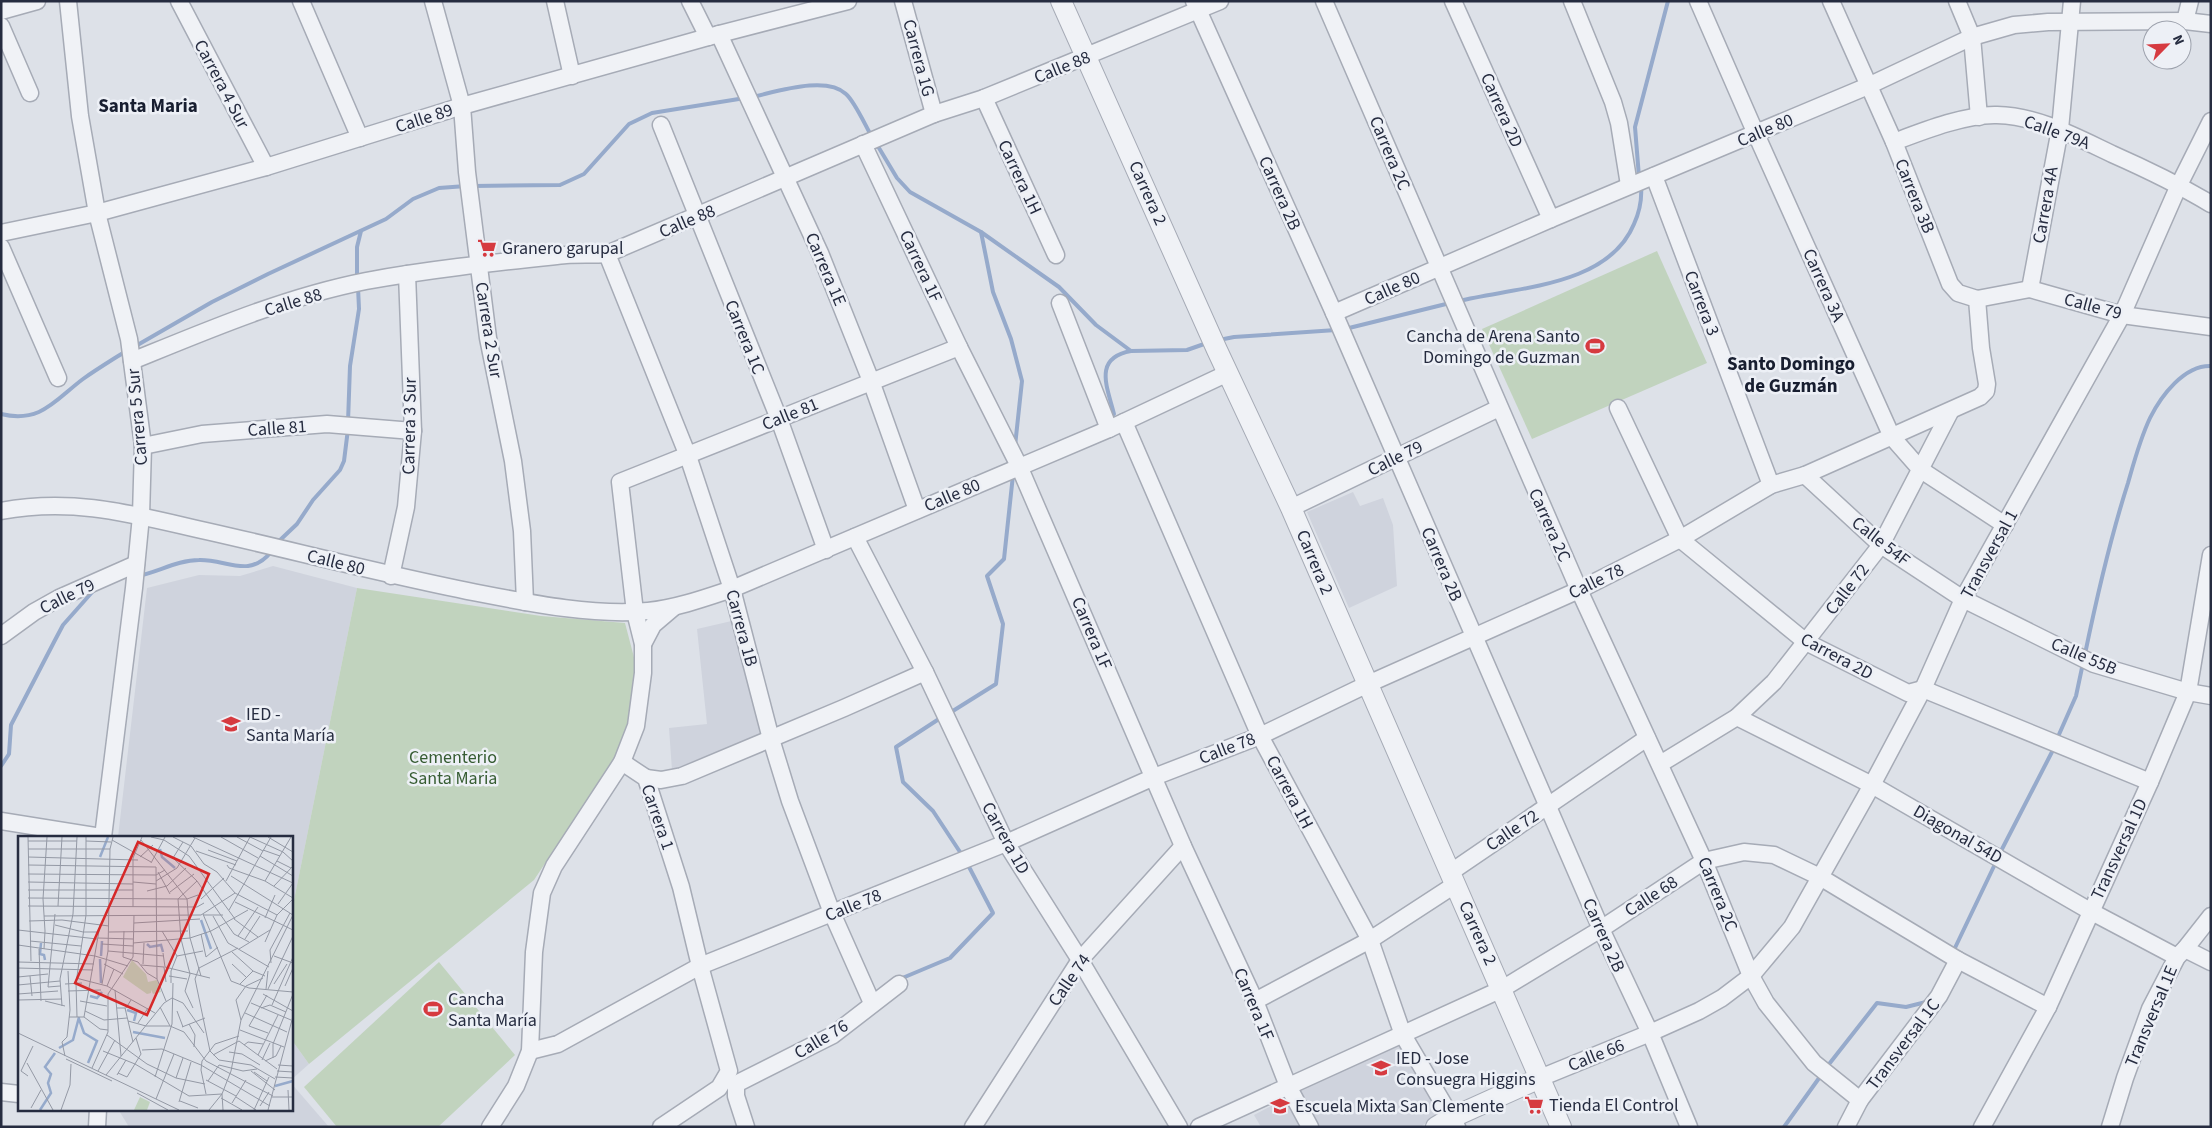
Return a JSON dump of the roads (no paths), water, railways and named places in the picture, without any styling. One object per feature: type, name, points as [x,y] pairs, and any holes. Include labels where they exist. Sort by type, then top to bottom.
[{"type":"street","points":[[1,11],[37,1]]},
{"type":"street","name":"Carrera 5 Sur","points":[[68,1],[80,116],[97,213],[131,351],[143,446],[141,516],[134,588],[102,836]]},
{"type":"street","name":"Carrera 4 Sur","points":[[179,1],[266,167]]},
{"type":"street","points":[[301,1],[360,138]]},
{"type":"street","name":"Carrera 2 Sur","points":[[433,1],[462,106],[467,172],[488,338],[513,461],[522,531],[526,602]]},
{"type":"street","points":[[554,1],[572,76]]},
{"type":"street","name":"Carrera 1E","points":[[690,1],[714,36],[740,80],[820,252],[871,381],[917,510]]},
{"type":"street","name":"Calle 89","points":[[1,233],[97,213],[266,167],[462,106],[714,36],[794,8],[848,1]]},
{"type":"street","name":"Carrera 1G","points":[[903,1],[934,114]]},
{"type":"street","name":"Carrera 2","points":[[1061,1],[1088,57],[1213,341],[1291,508],[1562,1127]]},
{"type":"street","name":"Calle 88","points":[[131,351],[358,283],[407,274],[568,255],[607,254],[934,114],[984,98],[1088,57],[1196,6],[1220,1]]},
{"type":"street","name":"Carrera 2C","points":[[1324,1],[1449,290],[1460,320],[1579,590],[1704,861],[1751,976],[1766,1003],[1814,1063],[1860,1100]]},
{"type":"street","name":"Carrera 2D","points":[[1453,1],[1551,218]]},
{"type":"street","name":"Carrera 3","points":[[1572,1],[1613,102],[1641,181],[1771,485]]},
{"type":"street","name":"Carrera 3A","points":[[1698,1],[1892,437],[1921,470],[2005,525]]},
{"type":"street","name":"Carrera 3B","points":[[1831,1],[1894,142],[1950,284],[1958,293],[1977,299]]},
{"type":"street","points":[[1957,1],[1972,37],[1979,117]]},
{"type":"street","name":"Carrera 4A","points":[[2030,289],[2060,129],[2072,1]]},
{"type":"street","points":[[2185,20],[2190,1]]},
{"type":"street","name":"Carrera 2B","points":[[1196,6],[1335,317],[1601,929],[1650,1033],[1689,1127]]},
{"type":"street","name":"Calle 80","points":[[1335,317],[1439,267],[1551,218],[1868,86],[1972,37],[2014,25],[2048,22],[2142,22]]},
{"type":"street","name":"Calle 80","points":[[2192,22],[2211,24]]},
{"type":"street","points":[[1,26],[30,93]]},
{"type":"street","name":"Carrera 1H","points":[[984,98],[1056,255]]},
{"type":"street","name":"Calle 79A","points":[[1894,142],[1931,127],[1979,117],[1996,115],[2015,117],[2060,129],[2179,185],[2211,204]]},
{"type":"street","name":"Transversal 1","points":[[1751,976],[1792,926],[1872,785],[1923,689],[1964,599],[2122,314],[2179,185],[2211,122]]},
{"type":"street","name":"Carrera 1C","points":[[661,125],[696,217],[779,419],[826,550]]},
{"type":"street","name":"Carrera 1F","points":[[871,141],[959,347],[1019,466],[1183,846],[1255,1001],[1288,1086],[1310,1127]]},
{"type":"street","points":[[1,247],[58,378]]},
{"type":"street","name":"Carrera 1B","points":[[607,254],[688,456],[732,589],[771,739],[790,801],[832,913],[870,999]]},
{"type":"street","name":"Carrera 3 Sur","points":[[391,576],[406,507],[412,431],[407,274]]},
{"type":"street","name":"Calle 79","points":[[1977,299],[2030,289],[2122,314],[2211,327]]},
{"type":"street","name":"Calle 78","points":[[530,1051],[558,1044],[700,966],[1006,843],[1154,776],[1260,736],[1368,684],[1579,590],[1680,539],[1771,485],[1805,476],[1980,397],[1986,391],[1987,384],[1981,348],[1977,299]]},
{"type":"street","name":"Carrera 1H","points":[[1060,303],[1260,736],[1370,940],[1403,1035],[1448,1124]]},
{"type":"street","name":"Calle 81","points":[[635,612],[620,482],[959,347]]},
{"type":"street","name":"Calle 80","points":[[1,511],[24,507],[58,505],[91,506],[141,516],[391,576],[526,602],[606,611],[635,612],[674,608],[732,589],[826,550],[1116,425],[1228,373]]},
{"type":"street","name":"Calle 79","points":[[1291,508],[1499,408]]},
{"type":"street","name":"Carrera 2D","points":[[1618,408],[1680,539],[1806,642],[1908,693],[1923,689],[2072,752],[2150,782]]},
{"type":"street","name":"Calle 72","points":[[1660,764],[1737,717],[1774,682],[1881,545],[1950,412]]},
{"type":"street","name":"Calle 81","points":[[143,446],[202,434],[274,428],[348,426],[412,431]]},
{"type":"street","name":"Calle 54F","points":[[1805,476],[1881,545],[1964,599]]},
{"type":"street","name":"Carrera 1D","points":[[855,537],[925,672],[1006,843],[1080,960],[1179,1127]]},
{"type":"street","name":"Transversal 1D","points":[[1982,1127],[2048,1007],[2150,782],[2188,692],[2210,555]]},
{"type":"street","name":"Calle 79","points":[[1,636],[34,612],[59,598],[136,564]]},
{"type":"street","name":"Calle 55B","points":[[1964,599],[2094,664],[2188,692],[2211,696]]},
{"type":"street","name":"Calle 80","points":[[643,644],[653,625],[674,608]]},
{"type":"street","points":[[490,1127],[503,1120],[530,1051],[534,952],[542,893],[554,866],[622,762],[636,726],[643,674],[643,644],[635,612]]},
{"type":"street","points":[[646,778],[661,780],[682,776],[925,672]]},
{"type":"street","name":"Diagonal 54D","points":[[1737,717],[1872,785],[2090,911],[2181,953],[2211,962]]},
{"type":"street","name":"Calle 72","points":[[1255,1001],[1370,940],[1548,806],[1647,738]]},
{"type":"street","name":"Carrera 1","points":[[622,762],[646,778],[681,887],[700,966],[746,1127]]},
{"type":"street","points":[[1,820],[96,836]]},
{"type":"street","name":"Calle 74","points":[[973,1127],[1080,960],[1183,846]]},
{"type":"street","name":"Calle 68","points":[[1199,1127],[1502,989],[1601,929],[1704,861],[1744,852],[1774,855],[1820,877],[1952,956],[2048,1007]]},
{"type":"street","name":"Transversal 1E","points":[[2110,1127],[2124,1078],[2150,1009],[2181,953],[2211,916]]},
{"type":"street","name":"Transversal 1C","points":[[1846,1127],[1860,1100],[1939,996],[1952,956]]},
{"type":"street","name":"Calle 66","points":[[1448,1124],[1540,1078],[1699,1011],[1729,993],[1751,976]]},
{"type":"street","name":"Calle 76","points":[[662,1127],[733,1077],[833,1035],[870,999],[899,984]]},
{"type":"street","points":[[1,1092],[18,1094]]},
{"type":"street","points":[[97,1127],[98,1110]]},
{"type":"waterway","points":[[1639,177],[1635,127],[1668,1]]},
{"type":"waterway","points":[[752,97],[800,86],[814,85],[837,88],[853,102],[872,137]]},
{"type":"waterway","points":[[473,186],[560,185],[584,174],[629,124],[652,113],[745,98]]},
{"type":"waterway","points":[[876,143],[897,178],[910,192],[981,232],[1059,287],[1096,325],[1131,351],[1187,350],[1207,343]]},
{"type":"waterway","points":[[134,347],[212,302],[386,219],[413,199],[439,188],[466,186]]},
{"type":"waterway","points":[[1459,301],[1558,281],[1604,261],[1621,245],[1634,224],[1640,205],[1641,186]]},
{"type":"waterway","points":[[357,278],[357,247],[361,231]]},
{"type":"waterway","points":[[981,232],[993,292],[1011,339],[1022,381],[1015,446]]},
{"type":"waterway","points":[[348,422],[350,366],[359,309],[358,287]]},
{"type":"waterway","points":[[1345,329],[1450,303]]},
{"type":"waterway","points":[[1219,340],[1234,337],[1336,330]]},
{"type":"waterway","points":[[1,414],[27,416],[47,408],[88,375],[126,351]]},
{"type":"waterway","points":[[1114,414],[1106,384],[1107,367],[1111,360],[1131,351]]},
{"type":"waterway","points":[[2085,654],[2099,589],[2121,504],[2146,426],[2160,400],[2174,383],[2192,371],[2201,367],[2211,366]]},
{"type":"waterway","points":[[278,542],[297,524],[313,500],[340,470],[344,461],[348,429]]},
{"type":"waterway","points":[[948,714],[996,684],[1003,624],[987,576],[1004,559],[1013,475]]},
{"type":"waterway","points":[[138,576],[176,564],[199,560],[246,566],[263,560],[271,552]]},
{"type":"waterway","points":[[1,766],[9,754],[11,725],[54,642],[63,625],[94,590]]},
{"type":"waterway","points":[[2057,739],[2076,696],[2083,663]]},
{"type":"waterway","points":[[942,717],[896,747],[903,782],[933,811],[962,855]]},
{"type":"waterway","points":[[2000,853],[2054,748]]},
{"type":"waterway","points":[[1953,952],[1996,862]]},
{"type":"waterway","points":[[900,979],[950,958],[993,913],[967,863]]},
{"type":"waterway","points":[[1826,1068],[1877,1003],[1906,1007],[1926,1002]]},
{"type":"waterway","points":[[1784,1127],[1822,1074]]},
{"type":"place","name":"Granero garupal","points":[[487,248]]},
{"type":"place","name":"Cancha de Arena Santo Domingo de Guzman","points":[[1595,346]]},
{"type":"place","name":"IED - Santa María","points":[[231,724]]},
{"type":"place","name":"Cancha Santa María","points":[[433,1009]]},
{"type":"place","name":"IED - Jose Consuegra Higgins","points":[[1381,1068]]},
{"type":"place","name":"Tienda El Control","points":[[1534,1105]]},
{"type":"place","name":"Escuela Mixta San Clemente","points":[[1280,1106]]},
{"type":"district","name":"Santa Maria","points":[[148,105]]},
{"type":"district","name":"Santo Domingo de Guzmán","points":[[1791,374]]},
{"type":"park label","name":"Cementerio Santa Maria","points":[[453,768]]}]
